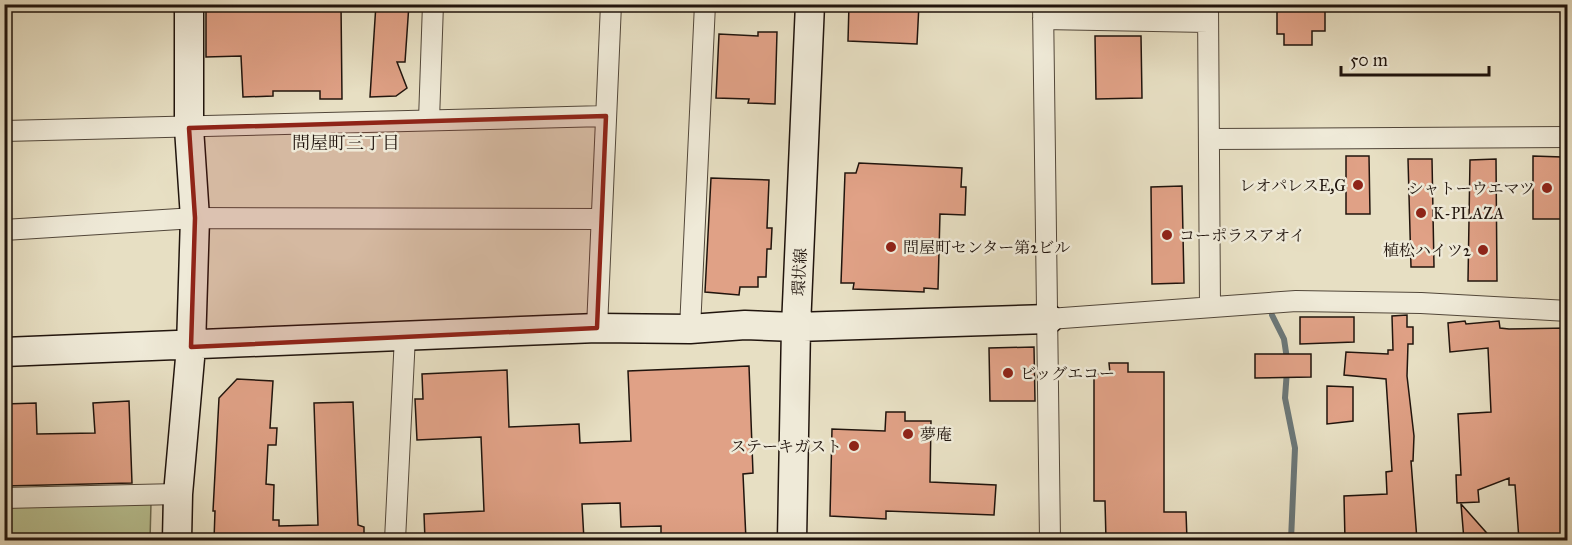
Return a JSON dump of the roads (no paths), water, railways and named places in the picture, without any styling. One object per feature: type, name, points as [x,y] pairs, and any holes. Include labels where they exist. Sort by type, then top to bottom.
[{"type":"street","points":[[177,540],[178,494],[191,347],[195,218],[189,128],[189,4]]},
{"type":"street","points":[[429,120],[433,4]]},
{"type":"street","points":[[597,328],[611,4]]},
{"type":"street","points":[[690,329],[705,4]]},
{"type":"street","name":"環状線","points":[[792,540],[796,327],[810,4]]},
{"type":"street","points":[[1050,540],[1049,319],[1043,12],[1208,13],[1210,307]]},
{"type":"street","points":[[4,131],[606,116]]},
{"type":"street","points":[[1209,139],[1568,137]]},
{"type":"street","points":[[4,230],[195,218],[600,219]]},
{"type":"street","points":[[4,352],[191,347],[597,328],[690,329],[745,325],[796,327],[1049,319],[1296,301],[1369,301],[1568,311]]},
{"type":"street","points":[[395,540],[405,336]]},
{"type":"street","points":[[4,498],[178,494]]},
{"type":"waterway","points":[[1272,315],[1284,339],[1287,359]]},
{"type":"waterway","points":[[1287,370],[1285,398],[1295,448],[1291,540]]},
{"type":"place","name":"レオパレスE,G","points":[[1358,185]]},
{"type":"place","name":"シャトーウエマツ","points":[[1547,188]]},
{"type":"place","name":"K-PLAZA","points":[[1421,213]]},
{"type":"place","name":"コーポラスアオイ","points":[[1167,235]]},
{"type":"place","name":"問屋町センター第2ビル","points":[[891,247]]},
{"type":"place","name":"植松ハイツ2","points":[[1483,250]]},
{"type":"place","name":"ビッグエコー","points":[[1008,373]]},
{"type":"place","name":"夢庵","points":[[908,434]]},
{"type":"place","name":"ステーキガスト","points":[[854,446]]},
{"type":"district","name":"問屋町三丁目","points":[[346,143]]}]
